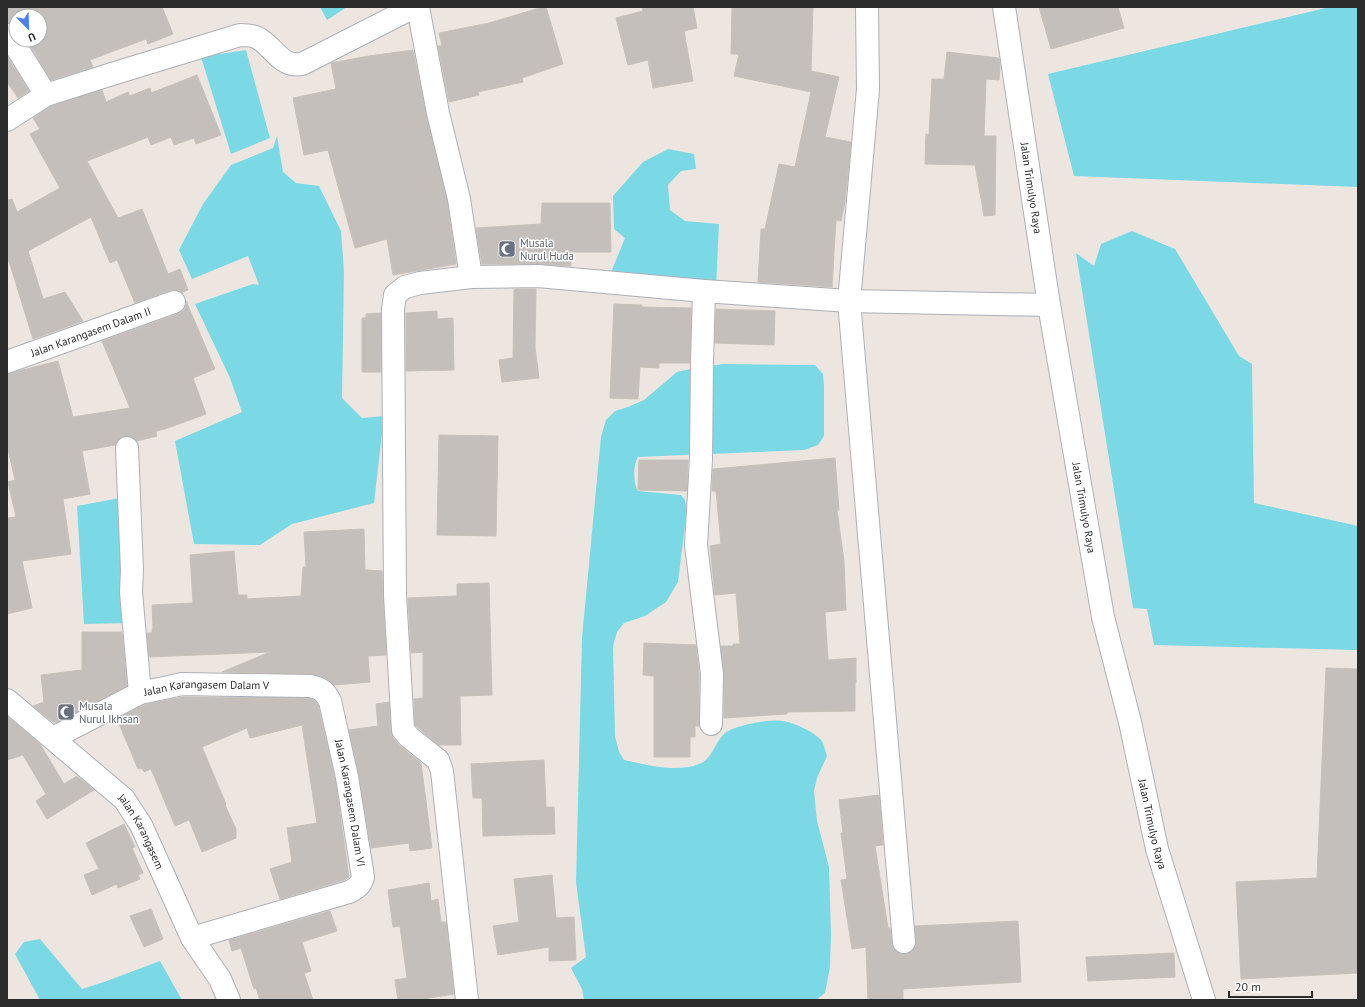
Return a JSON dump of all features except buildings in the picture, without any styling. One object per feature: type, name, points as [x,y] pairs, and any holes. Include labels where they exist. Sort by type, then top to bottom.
[{"type":"street","points":[[7,120],[46,95],[240,35],[251,35],[259,38],[288,64],[302,64],[414,7]]},
{"type":"street","points":[[418,7],[438,113],[459,199],[470,277]]},
{"type":"street","points":[[867,7],[868,89],[849,301],[904,942]]},
{"type":"street","name":"Jalan Trimulyo Raya","points":[[1004,7],[1049,305],[1103,618],[1130,722],[1157,849],[1204,1000]]},
{"type":"street","points":[[7,35],[15,45],[46,95]]},
{"type":"street","points":[[467,1000],[442,771],[438,760],[408,737],[403,730],[395,595],[392,309],[395,295],[405,286],[420,283],[470,277],[538,276],[704,291],[849,301],[1049,305]]},
{"type":"street","points":[[704,291],[701,460],[696,545],[712,674],[711,724]]},
{"type":"street","name":"Jalan Karangasem Dalam II","points":[[7,362],[174,302]]},
{"type":"street","points":[[127,448],[132,570],[131,592],[140,693]]},
{"type":"street","name":"Jalan Karangasem Dalam V","points":[[54,738],[140,693],[182,684],[310,686],[323,690]]},
{"type":"street","name":"Jalan Karangasem Dalam VI","points":[[192,938],[349,892],[356,889],[361,884],[364,877],[347,777],[330,701],[323,690]]},
{"type":"street","name":"Jalan Karangasem","points":[[7,700],[54,738],[124,799],[141,825],[192,938],[220,979],[229,1000]]},
{"type":"water","points":[[320,7],[347,7],[327,20]]},
{"type":"water","points":[[1330,7],[1358,7],[1358,187],[1074,176],[1048,74]]},
{"type":"water","points":[[246,50],[270,138],[231,154],[201,57]]},
{"type":"water","points":[[277,136],[283,172],[296,183],[319,186],[341,231],[344,272],[342,398],[362,418],[384,416],[374,503],[292,524],[260,545],[194,544],[175,441],[242,412],[230,378],[195,304],[253,284],[259,285],[248,256],[192,279],[179,250],[203,204],[231,165],[273,148]]},
{"type":"water","points":[[668,149],[694,154],[696,169],[681,171],[668,185],[670,210],[685,221],[719,224],[716,287],[610,275],[625,238],[614,229],[613,196],[643,162]]},
{"type":"water","points":[[1132,231],[1175,249],[1239,356],[1252,364],[1254,503],[1358,526],[1358,650],[1154,645],[1147,609],[1133,608],[1076,253],[1094,266],[1101,244]]},
{"type":"water","points":[[723,364],[815,365],[823,374],[824,436],[818,445],[804,450],[638,457],[636,460],[634,474],[636,488],[638,491],[681,495],[685,500],[687,509],[678,582],[666,602],[645,616],[624,623],[617,632],[613,646],[615,736],[619,752],[624,760],[652,766],[671,768],[690,767],[703,762],[710,755],[724,734],[735,728],[752,723],[769,721],[786,722],[808,730],[821,740],[827,756],[817,778],[814,791],[817,821],[829,867],[831,934],[830,967],[825,993],[816,1000],[584,1000],[582,989],[571,968],[586,957],[576,882],[582,638],[601,437],[606,420],[615,411],[644,400],[677,372]]},
{"type":"water","points":[[120,498],[129,623],[84,624],[77,506]]},
{"type":"water","points":[[40,939],[82,989],[160,961],[182,1000],[40,1000],[15,954],[24,942]]},
{"type":"place","name":"Musala Nurul Huda","points":[[507,249]]},
{"type":"place","name":"Musala Nurul Ikhsan","points":[[66,712]]}]
